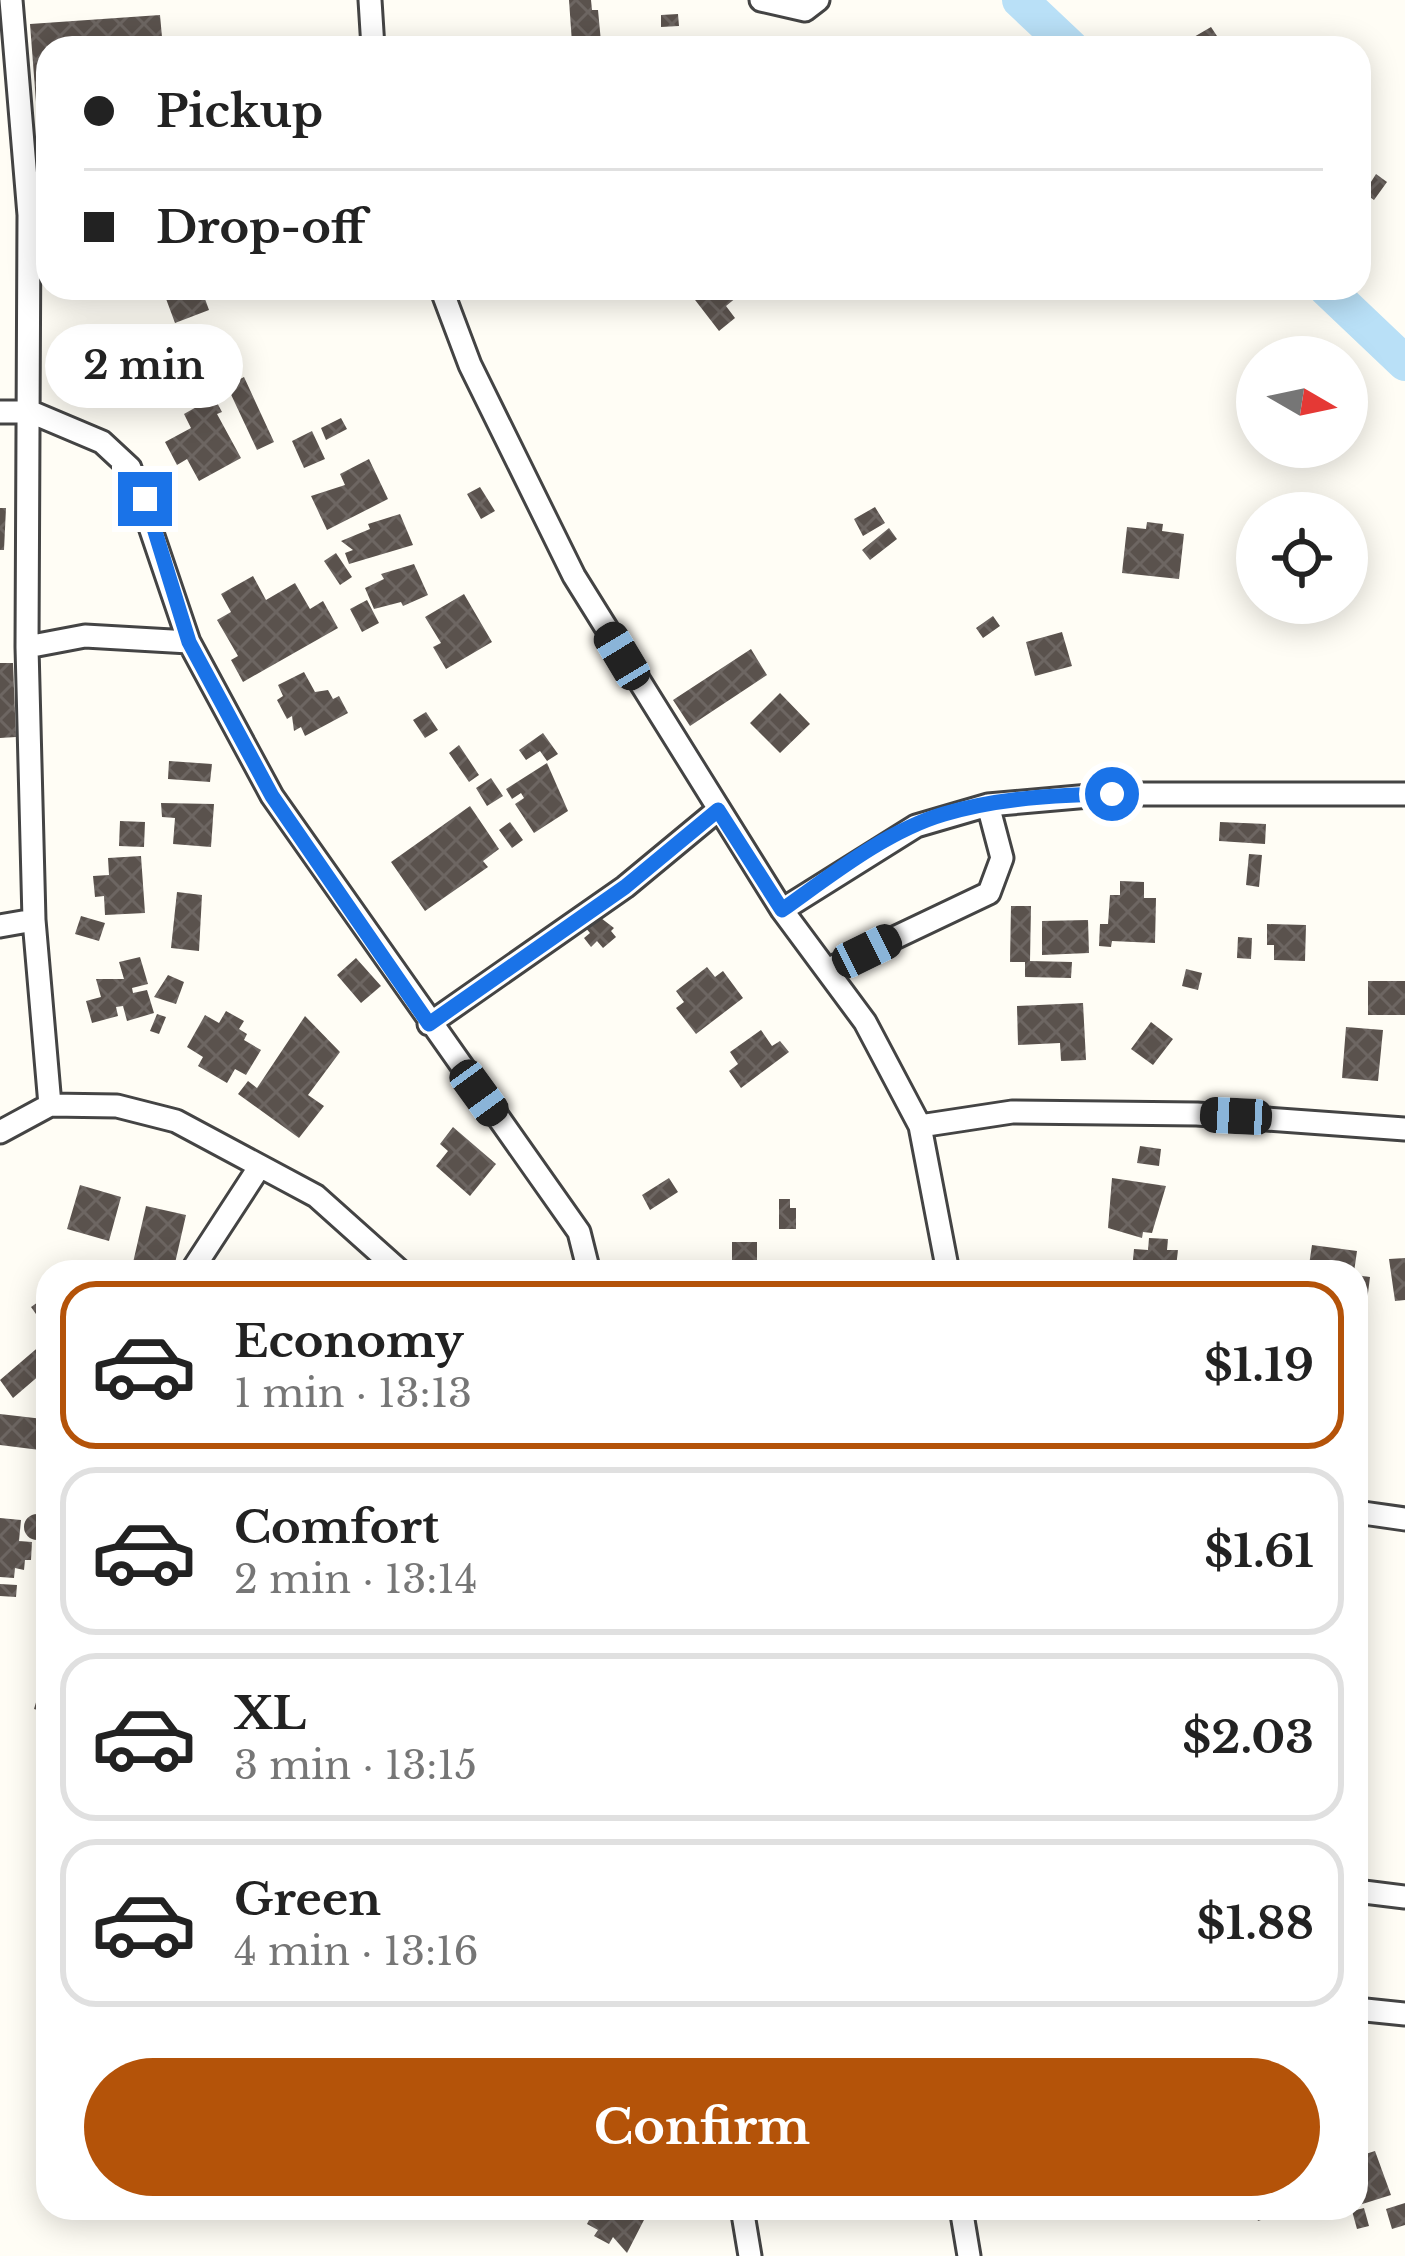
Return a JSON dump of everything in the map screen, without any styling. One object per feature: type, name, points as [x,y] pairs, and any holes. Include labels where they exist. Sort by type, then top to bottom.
[{"type":"street","points":[[11,0],[36,192]]},
{"type":"street","points":[[370,0],[372,36]]},
{"type":"street","points":[[761,0],[805,10],[818,0]]},
{"type":"street","points":[[36,289],[27,647],[34,920],[50,1105]]},
{"type":"street","points":[[446,300],[470,365],[544,521],[782,910],[865,1022],[920,1126],[946,1260]]},
{"type":"street","points":[[0,412],[31,412],[102,442],[130,469],[189,642],[272,796],[580,1232],[586,1260]]},
{"type":"street","points":[[27,647],[85,636],[189,642]]},
{"type":"street","points":[[782,910],[916,826],[988,805],[1112,794],[1405,794]]},
{"type":"street","points":[[827,970],[989,892],[1002,858],[988,805]]},
{"type":"street","points":[[429,1024],[625,887],[718,810]]},
{"type":"street","points":[[0,926],[34,920]]},
{"type":"street","points":[[0,1132],[50,1105],[117,1106],[176,1121],[316,1196],[388,1260]]},
{"type":"street","points":[[920,1126],[1012,1112],[1197,1114],[1405,1129]]},
{"type":"street","points":[[199,1260],[260,1166]]},
{"type":"street","points":[[1368,1514],[1405,1519]]},
{"type":"street","points":[[1368,1893],[1405,1897]]},
{"type":"street","points":[[1368,2010],[1405,2014]]},
{"type":"street","points":[[744,2220],[750,2256]]},
{"type":"street","points":[[963,2220],[969,2256]]},
{"type":"building","points":[[569,0],[591,0],[592,10],[598,10],[600,36],[572,36]]},
{"type":"building","points":[[678,14],[679,26],[661,27],[661,15]]},
{"type":"building","points":[[160,15],[162,36],[36,36],[36,102],[30,24]]},
{"type":"building","points":[[1211,27],[1217,36],[1196,36]]},
{"type":"building","points":[[1376,174],[1387,182],[1374,200],[1371,198]]},
{"type":"building","points":[[166,300],[205,300],[209,310],[175,323]]},
{"type":"building","points":[[695,300],[733,300],[726,306],[735,318],[719,331]]},
{"type":"building","points":[[244,377],[274,442],[257,450],[227,386]]},
{"type":"building","points":[[214,397],[222,412],[217,414],[241,458],[199,481],[187,459],[177,465],[165,442],[191,428],[184,414]]},
{"type":"building","points":[[341,418],[347,429],[326,440],[321,428]]},
{"type":"building","points":[[312,431],[325,459],[304,468],[292,441]]},
{"type":"building","points":[[369,459],[388,499],[327,530],[311,496],[345,485],[340,474]]},
{"type":"building","points":[[480,487],[495,511],[481,519],[467,494]]},
{"type":"building","points":[[875,507],[885,523],[863,536],[854,519]]},
{"type":"building","points":[[0,508],[6,508],[4,550],[0,550]]},
{"type":"building","points":[[400,514],[413,545],[349,564],[345,553],[353,550],[341,541],[370,529],[368,524]]},
{"type":"building","points":[[1147,522],[1163,524],[1162,531],[1184,534],[1179,579],[1122,573],[1127,527],[1146,529]]},
{"type":"building","points":[[889,528],[897,539],[870,560],[862,550]]},
{"type":"building","points":[[336,553],[352,577],[340,585],[324,561]]},
{"type":"building","points":[[414,564],[428,595],[403,606],[401,602],[374,609],[365,588],[384,579],[381,574]]},
{"type":"building","points":[[253,576],[266,600],[295,583],[310,609],[323,601],[338,628],[243,682],[231,660],[238,656],[217,620],[231,612],[221,594]]},
{"type":"building","points":[[464,594],[492,642],[446,669],[433,647],[441,643],[425,617]]},
{"type":"building","points":[[367,600],[379,623],[362,632],[350,609]]},
{"type":"building","points":[[993,616],[1000,626],[983,638],[976,628]]},
{"type":"building","points":[[1062,632],[1072,666],[1035,676],[1026,642]]},
{"type":"building","points":[[751,649],[767,675],[690,726],[673,700]]},
{"type":"building","points":[[0,663],[13,663],[16,737],[0,738]]},
{"type":"building","points":[[304,672],[315,692],[328,690],[333,699],[339,696],[348,713],[305,736],[301,727],[294,731],[292,716],[287,719],[277,700],[283,696],[278,685]]},
{"type":"building","points":[[780,693],[810,724],[780,753],[750,723]]},
{"type":"building","points":[[426,712],[438,730],[425,738],[413,720]]},
{"type":"building","points":[[543,733],[558,754],[547,761],[540,751],[526,760],[519,750]]},
{"type":"building","points":[[459,745],[479,775],[469,782],[449,753]]},
{"type":"building","points":[[169,761],[212,764],[210,782],[168,779]]},
{"type":"building","points":[[547,763],[568,811],[534,833],[515,804],[524,798],[521,793],[512,799],[506,789]]},
{"type":"building","points":[[491,778],[503,796],[487,806],[476,788]]},
{"type":"building","points":[[161,803],[214,804],[211,847],[173,844],[175,818],[162,817]]},
{"type":"building","points":[[470,806],[499,849],[483,861],[488,867],[425,911],[391,862]]},
{"type":"building","points":[[120,821],[145,822],[144,847],[119,846]]},
{"type":"building","points":[[510,822],[523,840],[512,848],[499,830]]},
{"type":"building","points":[[1220,822],[1266,824],[1265,844],[1219,841]]},
{"type":"building","points":[[1249,854],[1262,855],[1259,887],[1246,885]]},
{"type":"building","points":[[141,856],[145,913],[105,915],[104,896],[95,897],[93,876],[109,875],[108,858]]},
{"type":"building","points":[[1120,881],[1144,882],[1144,898],[1156,898],[1155,943],[1112,941],[1111,947],[1099,946],[1100,924],[1108,924],[1110,895],[1120,895]]},
{"type":"building","points":[[177,892],[202,895],[199,951],[171,948]]},
{"type":"building","points":[[1011,906],[1031,906],[1030,961],[1072,962],[1071,978],[1025,977],[1025,962],[1010,962]]},
{"type":"building","points":[[597,915],[614,928],[616,937],[603,948],[597,941],[591,947],[584,938],[590,933],[584,926]]},
{"type":"building","points":[[81,916],[105,923],[99,941],[75,934]]},
{"type":"building","points":[[1088,920],[1089,953],[1042,955],[1042,921]]},
{"type":"building","points":[[1267,924],[1306,925],[1305,961],[1274,960],[1274,945],[1267,945]]},
{"type":"building","points":[[1238,937],[1252,938],[1251,959],[1237,958]]},
{"type":"building","points":[[140,957],[148,984],[132,988],[133,993],[147,990],[154,1013],[127,1021],[123,1006],[116,1007],[118,1016],[92,1023],[86,1001],[101,997],[96,979],[124,979],[119,962]]},
{"type":"building","points":[[356,958],[381,986],[361,1003],[337,975]]},
{"type":"building","points":[[707,967],[715,977],[723,971],[743,998],[696,1034],[676,1008],[684,1002],[676,991]]},
{"type":"building","points":[[1186,969],[1202,973],[1198,990],[1182,986]]},
{"type":"building","points":[[168,975],[184,982],[176,1004],[154,997]]},
{"type":"building","points":[[1368,981],[1405,981],[1405,1015],[1368,1015]]},
{"type":"building","points":[[1083,1003],[1086,1060],[1061,1061],[1060,1043],[1018,1045],[1017,1006]]},
{"type":"building","points":[[226,1011],[244,1021],[239,1029],[247,1034],[244,1040],[261,1050],[246,1075],[235,1069],[227,1083],[198,1066],[203,1057],[187,1047],[205,1015],[219,1023]]},
{"type":"building","points":[[157,1014],[166,1017],[159,1034],[150,1031]]},
{"type":"building","points":[[305,1016],[340,1052],[308,1095],[324,1106],[299,1138],[238,1094],[248,1081],[257,1088]]},
{"type":"building","points":[[1151,1022],[1173,1039],[1153,1065],[1131,1049]]},
{"type":"building","points":[[1346,1027],[1383,1030],[1378,1081],[1342,1078]]},
{"type":"building","points":[[761,1030],[772,1046],[780,1041],[789,1052],[741,1088],[729,1071],[738,1064],[730,1052]]},
{"type":"building","points":[[453,1127],[496,1164],[470,1196],[436,1166],[448,1151],[440,1144]]},
{"type":"building","points":[[1140,1146],[1161,1149],[1159,1166],[1137,1163]]},
{"type":"building","points":[[669,1178],[678,1192],[650,1210],[642,1195]]},
{"type":"building","points":[[1112,1178],[1166,1186],[1152,1233],[1143,1232],[1142,1238],[1108,1228]]},
{"type":"building","points":[[80,1185],[121,1197],[109,1241],[67,1229]]},
{"type":"building","points":[[779,1199],[790,1199],[790,1208],[796,1208],[796,1229],[779,1229]]},
{"type":"building","points":[[146,1206],[186,1215],[176,1260],[134,1260]]},
{"type":"building","points":[[1149,1238],[1168,1239],[1167,1250],[1178,1250],[1177,1260],[1133,1260],[1134,1249],[1148,1250]]},
{"type":"building","points":[[732,1242],[757,1242],[757,1260],[732,1260]]},
{"type":"building","points":[[1312,1245],[1357,1251],[1356,1260],[1310,1260]]},
{"type":"building","points":[[1405,1258],[1405,1300],[1395,1301],[1389,1259]]},
{"type":"building","points":[[36,1349],[36,1378],[13,1398],[0,1380]]},
{"type":"building","points":[[0,1414],[36,1418],[36,1450],[0,1445]]},
{"type":"building","points":[[36,1514],[36,1540],[24,1527]]},
{"type":"building","points":[[0,1518],[21,1520],[19,1541],[32,1542],[31,1560],[25,1560],[24,1570],[15,1568],[14,1578],[0,1577]]},
{"type":"building","points":[[0,1584],[17,1585],[16,1597],[0,1596]]},
{"type":"building","points":[[1375,2151],[1391,2195],[1368,2202],[1368,2153]]},
{"type":"building","points":[[1405,2203],[1405,2225],[1392,2229],[1386,2209]]},
{"type":"building","points":[[589,2220],[644,2220],[627,2253],[613,2237],[609,2244],[594,2236],[598,2230],[587,2224]]},
{"type":"building","points":[[1354,2220],[1367,2220],[1369,2226],[1357,2229]]},
{"type":"waterway","points":[[1020,0],[1058,36]]},
{"type":"waterway","points":[[1339,300],[1405,363]]},
{"type":"route","points":[[145,499],[189,642],[272,796],[429,1024],[625,887],[718,810],[782,910],[835,872],[941,814],[1047,796],[1112,794]]}]
